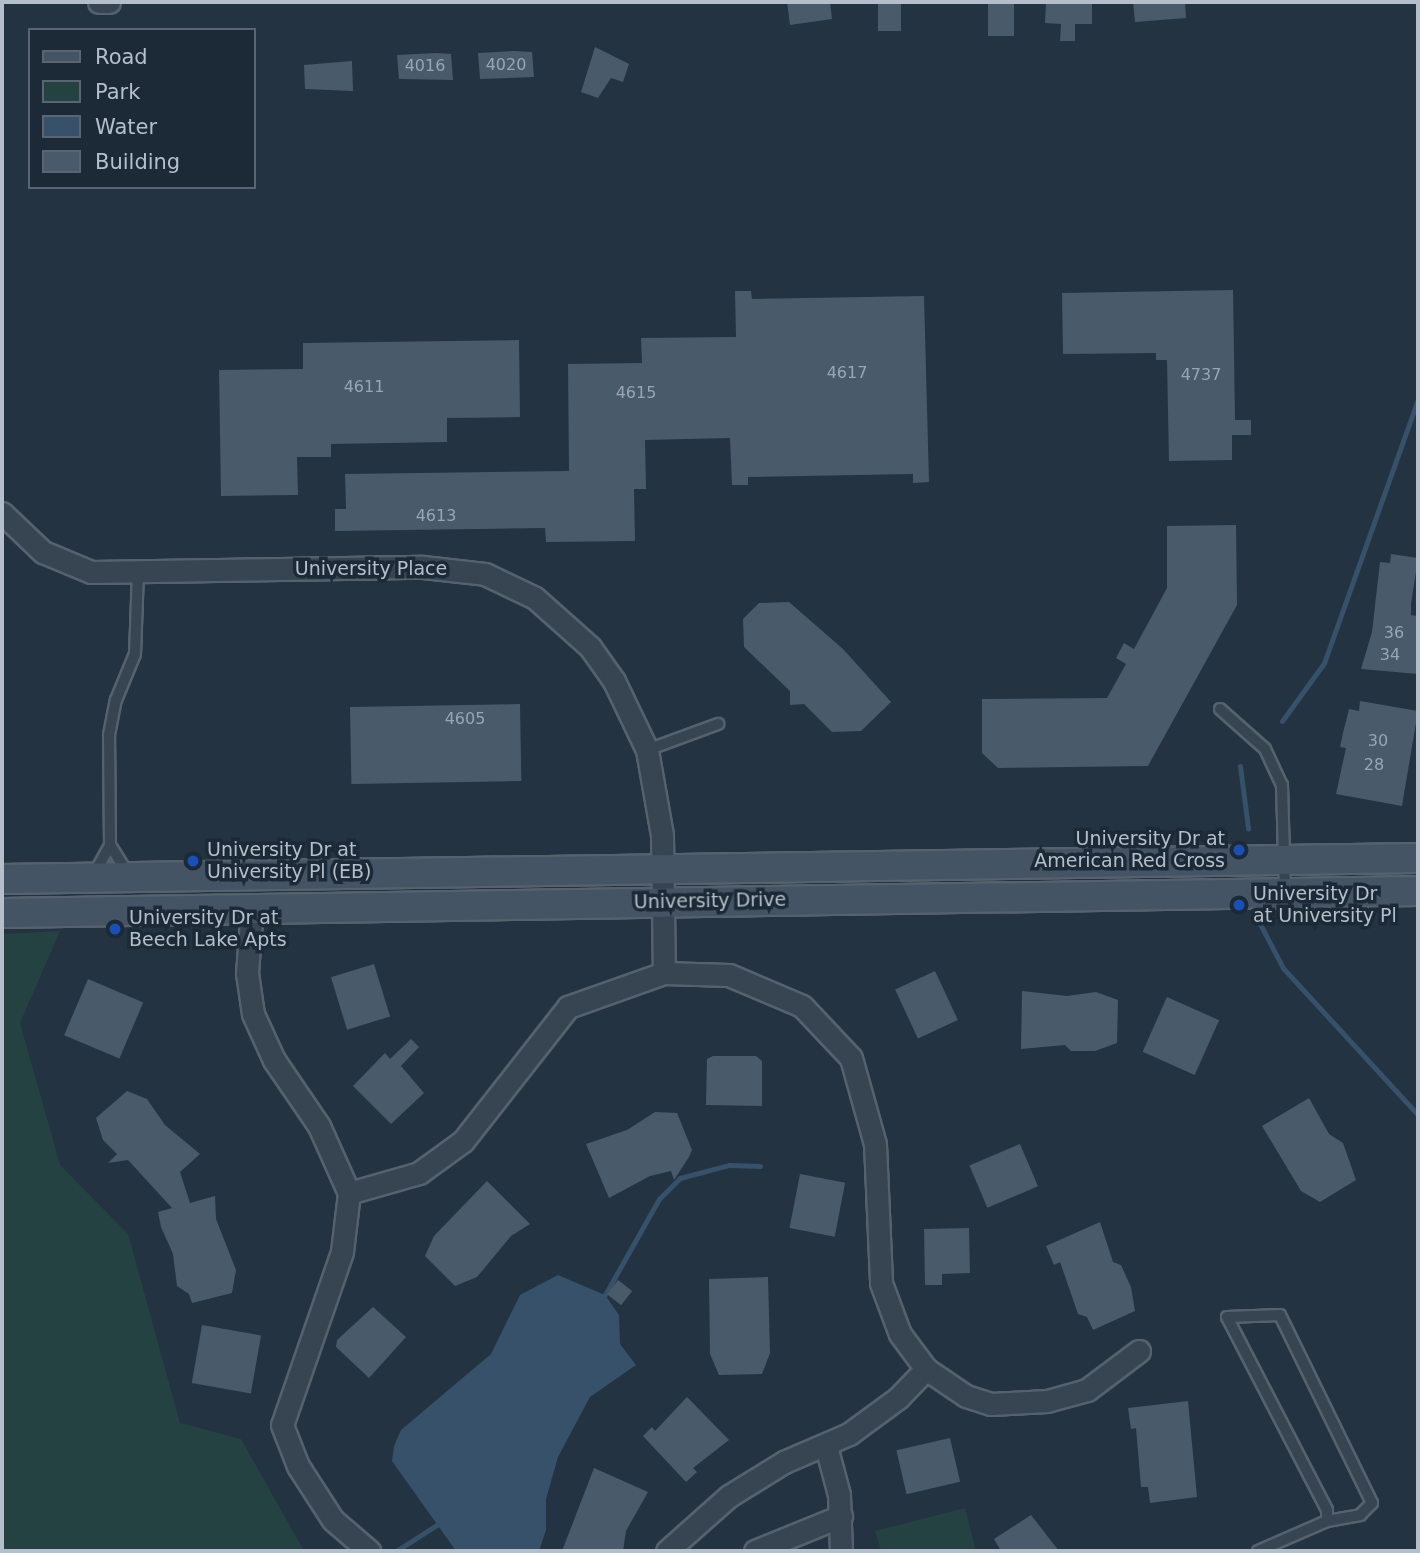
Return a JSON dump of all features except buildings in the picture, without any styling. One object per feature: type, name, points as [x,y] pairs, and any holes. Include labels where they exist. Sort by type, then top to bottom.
[{"type":"main road","name":"University Drive","points":[[2,879],[1418,858]]},
{"type":"main road","name":"University Drive","points":[[2,913],[1418,891]]},
{"type":"street","points":[[99,2],[109,2]]},
{"type":"street","name":"University Place","points":[[2,513],[43,552],[91,572],[383,567],[485,575],[518,587],[580,635],[614,681],[647,750],[658,799],[663,869],[664,973]]},
{"type":"street","points":[[252,908],[247,973],[253,1014],[274,1060],[319,1126],[349,1193],[342,1252],[282,1425],[298,1466],[333,1520],[369,1551]]},
{"type":"street","points":[[349,1193],[419,1173],[463,1140],[568,1007],[664,973],[729,975],[777,992],[814,1015],[850,1058],[875,1144],[881,1283],[900,1334],[926,1369],[966,1396],[990,1404],[1047,1401],[1087,1390],[1139,1351]]},
{"type":"street","points":[[667,1551],[729,1496],[826,1446],[898,1398],[926,1369]]},
{"type":"street","points":[[826,1446],[841,1516],[841,1551]]},
{"type":"street","points":[[755,1551],[841,1516]]},
{"type":"lane","points":[[92,879],[110,845],[109,735],[116,700],[135,654],[138,573]]},
{"type":"lane","points":[[1220,709],[1253,736],[1273,762],[1282,785],[1285,893]]},
{"type":"lane","points":[[647,750],[718,724]]},
{"type":"lane","points":[[110,845],[131,878]]},
{"type":"lane","points":[[1258,1551],[1327,1521],[1360,1515],[1371,1503],[1280,1315],[1227,1317],[1327,1510],[1327,1521]]},
{"type":"green space","points":[[60,931],[20,1023],[60,1165],[128,1234],[180,1423],[241,1439],[304,1551],[2,1551],[2,934]]},
{"type":"green space","points":[[965,1508],[976,1551],[881,1551],[875,1531]]},
{"type":"water","points":[[558,1275],[605,1295],[619,1315],[620,1344],[636,1365],[590,1397],[558,1457],[546,1499],[546,1530],[539,1551],[456,1551],[392,1461],[394,1446],[401,1430],[491,1354],[520,1295]]},
{"type":"waterway","points":[[1282,721],[1324,663],[1418,399]]},
{"type":"waterway","points":[[1240,766],[1248,828]]},
{"type":"waterway","points":[[1259,922],[1283,968],[1418,1115]]},
{"type":"waterway","points":[[602,1300],[659,1199],[680,1178],[729,1165],[760,1166]]},
{"type":"waterway","points":[[396,1551],[446,1519]]},
{"type":"place","name":"University Dr at American Red Cross","points":[[1239,850]]},
{"type":"place","name":"University Dr at University Pl (EB)","points":[[193,861]]},
{"type":"place","name":"University Dr at University Pl","points":[[1239,905]]},
{"type":"place","name":"University Dr at Beech Lake Apts","points":[[115,929]]}]
